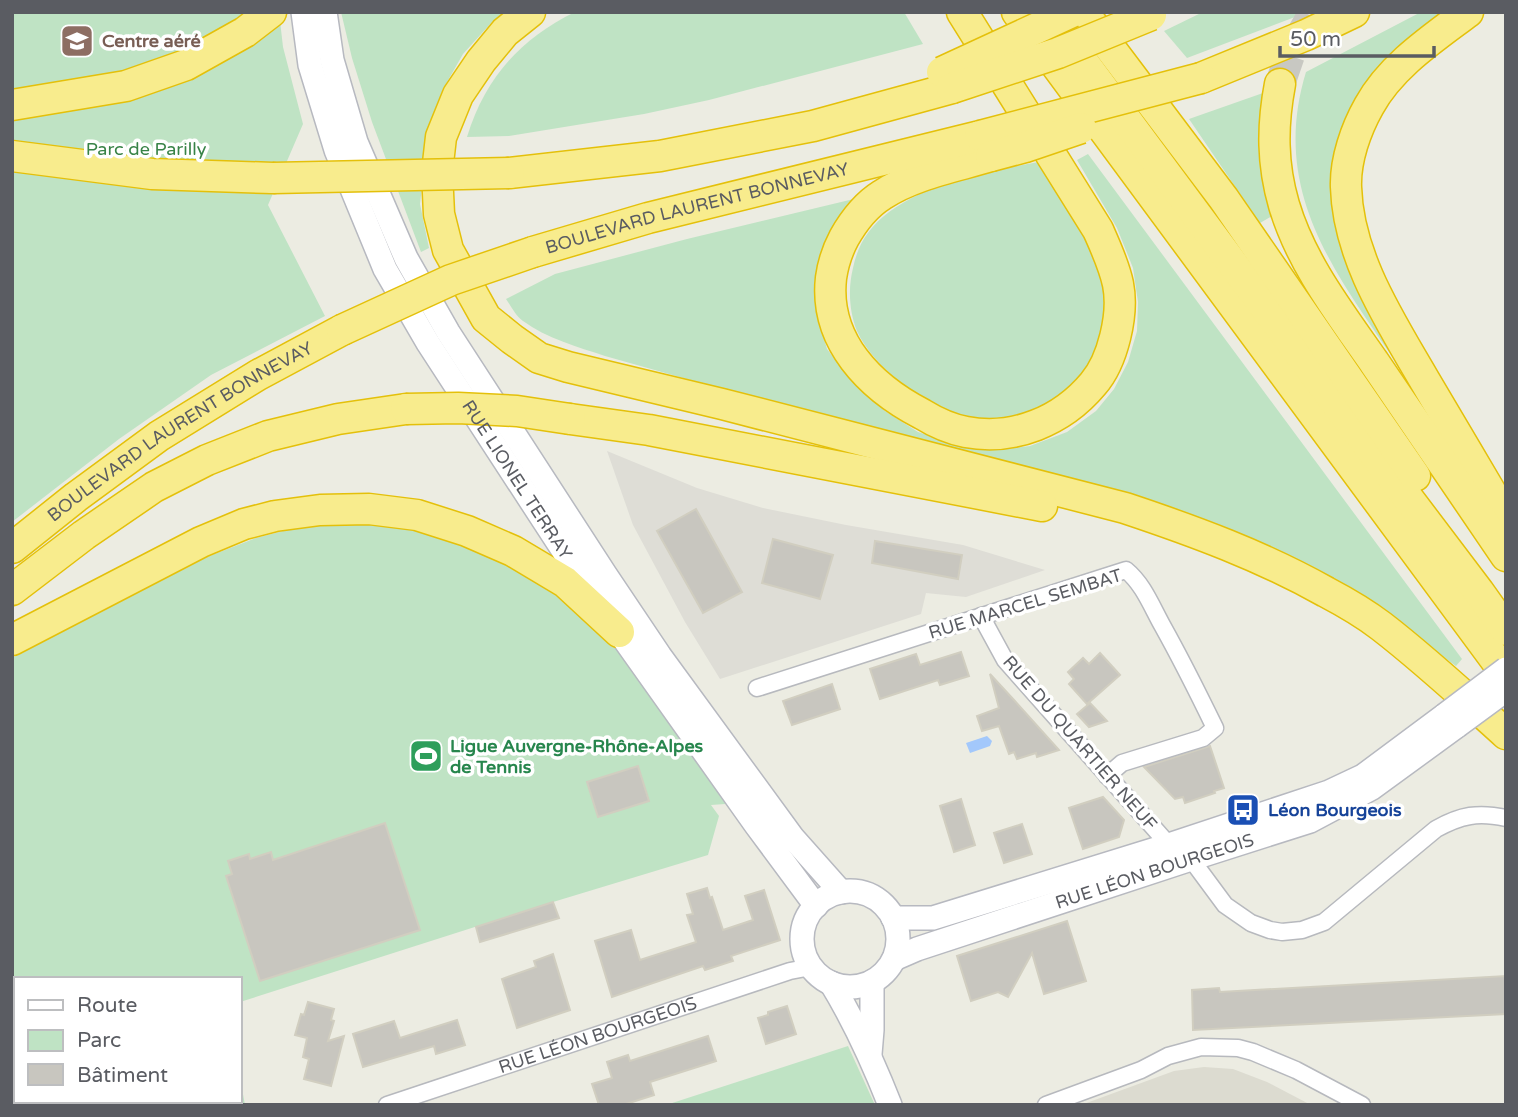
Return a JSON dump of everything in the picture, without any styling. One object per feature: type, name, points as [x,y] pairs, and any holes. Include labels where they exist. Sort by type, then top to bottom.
[{"type":"highway","points":[[12,105],[125,86],[186,65],[245,32],[271,12]]},
{"type":"highway","points":[[530,12],[505,32],[458,95],[441,137],[437,172],[439,214],[448,250],[486,318],[512,339],[539,358],[568,368],[1125,508],[1187,529],[1306,580],[1379,624],[1506,734]]},
{"type":"highway","points":[[962,12],[1098,230],[1112,262],[1119,288],[1117,334],[1107,363],[1086,393],[1069,409],[1035,426],[1015,432],[992,434],[966,432],[946,426],[889,395],[853,359],[845,346],[835,325],[830,298],[833,265],[840,245],[865,209],[881,195],[986,146]]},
{"type":"highway","points":[[1017,12],[1506,672]]},
{"type":"highway","points":[[1046,12],[1506,630]]},
{"type":"highway","points":[[947,80],[1072,12]]},
{"type":"highway","points":[[1083,12],[1224,198],[1506,610]]},
{"type":"highway","name":"BOULEVARD LAURENT BONNEVAY","points":[[12,548],[159,436],[258,375],[342,330],[451,280],[648,218],[986,146],[1203,82],[1354,12]]},
{"type":"highway","points":[[1468,12],[1409,58],[1369,105],[1349,159],[1346,185],[1349,218],[1367,276],[1395,330],[1506,518]]},
{"type":"highway","points":[[12,156],[152,174],[273,178],[509,173],[660,156],[813,126],[947,80],[1058,53],[1154,13]]},
{"type":"highway","points":[[1280,84],[1274,122],[1277,176],[1297,239],[1314,272],[1346,321],[1506,556]]},
{"type":"highway","points":[[12,590],[84,535],[154,487],[208,460],[268,436],[338,419],[406,409],[517,411],[649,430],[1029,503],[1117,523],[1207,553],[1298,591],[1442,677]]},
{"type":"highway","points":[[12,640],[190,548],[244,524],[275,516],[320,510],[369,509],[417,515],[467,531],[513,551],[565,582],[619,632]]},
{"type":"main road","name":"RUE LIONEL TERRAY","points":[[303,12],[310,65],[336,150],[385,269],[436,355],[587,587],[816,906]]},
{"type":"main road","name":"RUE LIONEL TERRAY","points":[[325,12],[332,60],[356,142],[406,258],[448,332],[660,656],[793,838],[841,892]]},
{"type":"main road","name":"RUE LÉON BOURGEOIS","points":[[894,959],[917,949],[1310,821],[1372,788],[1506,672]]},
{"type":"main road","name":"RUE LÉON BOURGEOIS","points":[[893,919],[933,918],[1329,792],[1363,776],[1451,720],[1506,690]]},
{"type":"main road","points":[[841,892],[871,896],[884,906],[898,932],[894,959],[885,973],[872,982],[856,987],[843,987],[820,976],[811,967],[804,951],[802,935],[807,919],[827,897],[841,892]]},
{"type":"main road","points":[[870,1054],[872,982]]},
{"type":"main road","points":[[831,983],[870,1054],[890,1105]]},
{"type":"street","name":"RUE MARCEL SEMBAT","points":[[757,688],[1126,570],[1136,578],[1194,683],[1215,728],[1203,738],[1122,763],[1107,776]]},
{"type":"street","name":"RUE DU QUARTIER NEUF","points":[[981,616],[1005,660],[1169,845],[1191,859]]},
{"type":"street","points":[[1191,859],[1226,905],[1251,923],[1282,932],[1303,930],[1324,922],[1436,829],[1455,818],[1478,815],[1506,818]]},
{"type":"street","name":"RUE LÉON BOURGEOIS","points":[[387,1105],[790,971],[811,967]]},
{"type":"street","points":[[1046,1105],[1141,1070],[1168,1056],[1201,1047],[1238,1048],[1253,1052],[1296,1070],[1362,1105]]},
{"type":"shaded area","points":[[607,451],[697,488],[763,508],[963,545],[1045,570],[966,597],[926,593],[921,614],[720,679],[685,622],[633,525]]},
{"type":"shaded area","points":[[1204,1067],[1233,1069],[1267,1082],[1311,1105],[1081,1105],[1174,1071]]},
{"type":"green space","name":"Parc de Parilly","points":[[12,12],[279,12],[283,47],[303,124],[268,205],[325,316],[211,375],[119,439],[12,522]]},
{"type":"green space","points":[[341,12],[504,12],[463,54],[443,89],[429,125],[420,204],[429,248],[421,252],[372,122]]},
{"type":"green space","points":[[575,12],[904,12],[923,44],[709,100],[644,114],[509,136],[467,137],[484,96],[507,62],[537,35]]},
{"type":"green space","points":[[1203,12],[1308,12],[1187,58],[1164,31]]},
{"type":"green space","points":[[1421,12],[1447,12],[1341,155],[1406,377],[1336,271],[1317,235],[1304,197],[1296,158],[1297,117],[1306,72]]},
{"type":"green space","points":[[1263,93],[1259,121],[1262,179],[1272,216],[1260,223],[1189,119]]},
{"type":"green space","points":[[1088,154],[1462,659],[1456,666],[1344,592],[878,433],[573,345],[523,321],[506,299],[555,274],[862,197],[817,294],[819,321],[827,349],[845,372],[885,411],[918,432],[961,446],[996,450],[1030,446],[1067,432],[1096,411],[1114,389],[1128,362],[1137,331],[1138,302],[1133,268],[1117,228],[1077,160]]},
{"type":"green space","points":[[1039,162],[1088,239],[1097,260],[1107,302],[1103,337],[1096,354],[1073,388],[1052,403],[1027,413],[1000,418],[961,416],[931,403],[901,383],[865,345],[854,323],[850,300],[855,259],[861,244],[876,224],[889,212],[923,192],[961,179]]},
{"type":"green space","name":"Ligue Auvergne-Rhône-Alpes de Tennis","points":[[349,523],[412,528],[503,553],[607,629],[724,790],[725,804],[711,805],[719,816],[708,855],[242,1001],[242,977],[14,977],[14,1103],[242,1103],[242,1089],[245,1105],[12,1105],[12,658],[207,557],[256,538],[295,528]]},
{"type":"green space","points":[[848,1046],[875,1105],[666,1105]]},
{"type":"water","points":[[987,736],[992,741],[990,746],[970,753],[966,743]]},
{"type":"building","points":[[696,509],[742,592],[703,613],[657,531]]},
{"type":"building","points":[[773,539],[833,555],[820,599],[762,583]]},
{"type":"building","points":[[875,541],[962,555],[958,579],[872,563]]},
{"type":"building","points":[[961,652],[969,676],[940,685],[938,680],[880,699],[870,669],[916,654],[920,665]]},
{"type":"building","points":[[1100,653],[1120,675],[1087,704],[1069,684],[1074,679],[1068,672],[1083,658],[1089,664]]},
{"type":"building","points":[[990,674],[1059,750],[1037,757],[1036,753],[1017,759],[1014,752],[1009,754],[999,726],[982,731],[977,716],[999,708]]},
{"type":"building","points":[[832,684],[840,709],[792,725],[783,701]]},
{"type":"building","points":[[1090,703],[1107,721],[1089,727],[1077,714]]},
{"type":"building","points":[[1210,746],[1224,788],[1185,803],[1183,797],[1175,799],[1144,767]]},
{"type":"building","points":[[638,766],[649,801],[598,817],[587,782]]},
{"type":"building","points":[[1103,797],[1124,820],[1119,837],[1083,849],[1069,808]]},
{"type":"building","points":[[961,799],[975,845],[954,852],[940,806]]},
{"type":"building","points":[[385,823],[420,930],[260,981],[226,876],[232,874],[228,861],[249,854],[250,859],[271,852],[273,860]]},
{"type":"building","points":[[1022,824],[1032,854],[1004,863],[994,833]]},
{"type":"building","points":[[707,888],[723,930],[753,920],[745,896],[764,890],[780,940],[731,956],[733,961],[705,970],[703,966],[612,997],[595,941],[631,930],[640,960],[696,942],[687,915],[693,914],[687,894]]},
{"type":"building","points":[[553,902],[559,918],[480,942],[476,927]]},
{"type":"building","points":[[1067,921],[1086,981],[1044,994],[1032,953],[1008,997],[998,992],[971,1001],[957,956]]},
{"type":"building","points":[[553,954],[570,1010],[517,1028],[502,979],[536,967],[534,961]]},
{"type":"building","points":[[1506,976],[1506,1014],[1193,1030],[1192,990],[1219,988],[1220,992]]},
{"type":"building","points":[[308,1002],[334,1009],[331,1020],[334,1021],[328,1041],[344,1036],[331,1086],[304,1079],[309,1059],[303,1057],[307,1038],[295,1035],[301,1014],[304,1015]]},
{"type":"building","points":[[787,1006],[796,1034],[766,1044],[758,1018]]},
{"type":"building","points":[[457,1020],[465,1045],[436,1054],[434,1046],[363,1067],[353,1034],[394,1021],[400,1038]]},
{"type":"building","points":[[708,1036],[716,1061],[650,1082],[654,1095],[623,1105],[599,1105],[592,1084],[612,1078],[607,1062],[628,1055],[630,1061]]},
{"type":"tunnel","points":[[1280,84],[1291,52],[1314,12]]},
{"type":"place","name":"Centre aéré","points":[[77,41]]},
{"type":"place","name":"Ligue Auvergne-Rhône-Alpes de Tennis","points":[[426,756]]},
{"type":"place","name":"Léon Bourgeois","points":[[1243,810]]}]
